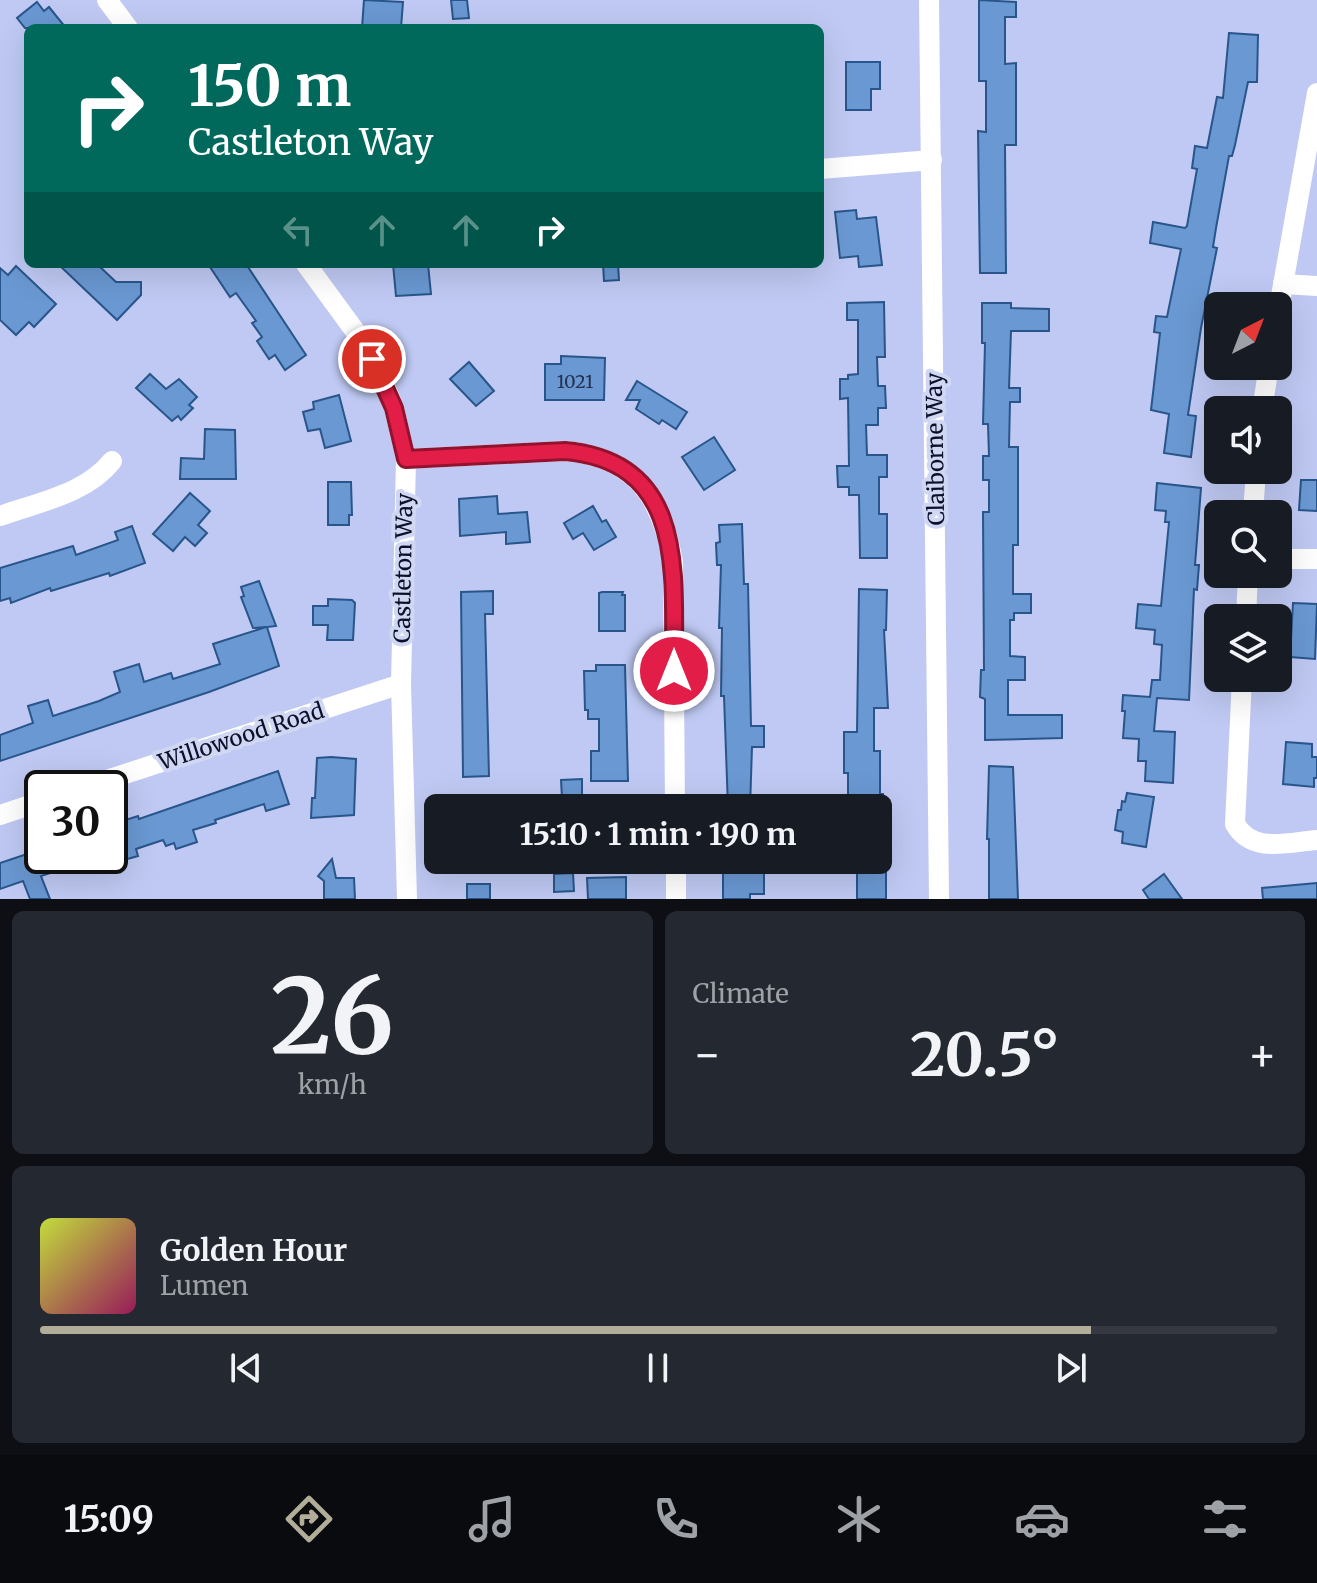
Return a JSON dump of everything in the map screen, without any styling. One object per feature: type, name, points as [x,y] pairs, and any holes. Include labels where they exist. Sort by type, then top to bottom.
[{"type":"street","points":[[107,0],[125,24]]},
{"type":"street","name":"Claiborne Way","points":[[929,0],[939,899]]},
{"type":"street","points":[[1282,292],[1317,93]]},
{"type":"street","points":[[824,169],[932,160]]},
{"type":"street","name":"Castleton Way","points":[[309,268],[363,342],[381,376],[394,408],[406,459],[401,684],[407,899]]},
{"type":"street","points":[[1283,284],[1317,286]]},
{"type":"street","points":[[406,459],[584,452],[622,466],[650,495],[661,514],[673,562],[675,794]]},
{"type":"street","points":[[0,516],[88,484],[102,474],[112,461]]},
{"type":"street","points":[[1292,559],[1317,559]]},
{"type":"street","name":"Willowood Road","points":[[128,773],[401,684]]},
{"type":"street","points":[[1241,692],[1235,824],[1242,835],[1253,842],[1317,840]]},
{"type":"street","points":[[0,815],[24,807]]},
{"type":"street","points":[[676,874],[676,899]]},
{"type":"building","points":[[364,0],[403,2],[401,24],[362,24]]},
{"type":"building","points":[[451,0],[467,0],[469,18],[453,19]]},
{"type":"building","points":[[979,0],[1016,2],[1016,17],[1005,17],[1005,64],[1016,63],[1016,145],[1005,145],[1006,273],[980,273],[978,131],[986,132],[986,81],[979,81]]},
{"type":"building","points":[[37,2],[44,11],[49,7],[63,24],[24,24],[24,27],[17,18]]},
{"type":"building","points":[[1229,33],[1258,35],[1257,82],[1248,82],[1235,145],[1232,156],[1229,156],[1213,247],[1217,248],[1208,292],[1204,292],[1204,313],[1188,415],[1196,416],[1191,457],[1164,453],[1169,414],[1151,410],[1160,333],[1154,332],[1156,316],[1167,317],[1181,249],[1150,243],[1153,222],[1187,226],[1197,169],[1192,168],[1195,146],[1207,148],[1217,97],[1223,98]]},
{"type":"building","points":[[846,62],[880,62],[880,89],[871,89],[871,110],[846,110]]},
{"type":"building","points":[[856,210],[857,219],[876,217],[882,265],[859,267],[858,256],[840,258],[835,212]]},
{"type":"building","points":[[16,266],[56,304],[34,327],[29,322],[16,335],[0,320],[0,268],[8,275]]},
{"type":"building","points":[[62,268],[101,268],[116,282],[141,282],[141,295],[117,320]]},
{"type":"building","points":[[211,268],[249,268],[306,355],[285,370],[275,355],[269,359],[257,341],[262,337],[252,323],[256,321],[236,293],[230,297]]},
{"type":"building","points":[[393,268],[428,268],[431,294],[396,296]]},
{"type":"building","points":[[603,268],[618,268],[619,280],[604,281]]},
{"type":"building","points":[[884,302],[885,357],[877,357],[878,386],[885,386],[886,408],[878,408],[878,425],[866,425],[867,455],[887,455],[887,477],[879,477],[879,514],[887,514],[887,558],[860,558],[859,495],[849,495],[849,487],[838,487],[837,466],[849,466],[848,398],[840,399],[840,379],[858,374],[858,320],[847,320],[847,303]]},
{"type":"building","points":[[982,303],[1011,303],[1011,308],[1049,309],[1049,331],[1011,331],[1009,388],[1020,388],[1020,402],[1010,402],[1009,447],[1018,447],[1018,545],[1013,545],[1013,594],[1031,594],[1031,613],[1014,613],[1014,620],[1010,620],[1010,656],[1025,657],[1025,680],[1008,680],[1008,715],[1062,715],[1062,738],[985,740],[985,699],[980,697],[981,670],[984,670],[983,512],[989,512],[989,480],[983,480],[983,456],[989,456],[988,424],[983,424],[985,343],[982,343]]},
{"type":"building","points":[[561,356],[605,358],[604,400],[545,400],[545,364],[561,364]]},
{"type":"building","points":[[469,362],[494,391],[476,406],[450,379]]},
{"type":"building","points":[[150,374],[166,389],[179,379],[197,397],[189,405],[193,408],[181,420],[178,416],[172,421],[136,388]]},
{"type":"building","points":[[637,381],[687,412],[676,429],[662,420],[659,424],[636,409],[640,400],[626,400]]},
{"type":"building","points":[[339,395],[351,441],[325,448],[320,429],[308,431],[303,412],[314,409],[313,402]]},
{"type":"building","points":[[205,429],[235,430],[236,479],[180,479],[181,458],[204,459]]},
{"type":"building","points":[[714,437],[735,470],[704,490],[682,457]]},
{"type":"building","points":[[1301,480],[1317,480],[1317,511],[1299,510]]},
{"type":"building","points":[[328,482],[351,482],[352,515],[349,515],[349,525],[328,525]]},
{"type":"building","points":[[1157,483],[1201,488],[1189,700],[1157,698],[1154,731],[1175,732],[1173,783],[1145,781],[1146,761],[1138,761],[1139,739],[1123,738],[1123,695],[1150,697],[1152,680],[1160,680],[1162,645],[1154,644],[1155,630],[1136,628],[1138,604],[1161,606],[1169,522],[1165,522],[1166,511],[1155,510]]},
{"type":"building","points":[[190,493],[210,511],[198,525],[207,533],[195,546],[185,537],[173,551],[153,534]]},
{"type":"building","points":[[497,496],[498,514],[527,512],[530,542],[506,544],[506,532],[460,536],[459,499]]},
{"type":"building","points":[[593,506],[616,537],[594,550],[583,533],[573,539],[564,523]]},
{"type":"building","points":[[742,524],[744,584],[748,584],[751,726],[764,726],[764,747],[752,747],[750,794],[728,794],[724,696],[721,696],[722,628],[719,628],[721,565],[717,565],[716,543],[720,542],[719,525]]},
{"type":"building","points":[[132,526],[145,563],[110,576],[109,573],[51,591],[50,588],[11,603],[10,598],[0,601],[0,568],[73,546],[76,555],[118,540],[115,532]]},
{"type":"building","points":[[259,581],[276,626],[267,627],[279,666],[0,761],[0,735],[33,723],[28,706],[48,700],[53,716],[99,701],[120,692],[114,672],[139,664],[144,682],[171,673],[173,679],[220,664],[213,644],[266,627],[253,628],[241,597],[244,596],[241,587]]},
{"type":"building","points":[[859,589],[887,590],[884,630],[888,708],[874,708],[874,751],[880,751],[880,794],[848,794],[848,773],[844,773],[844,732],[857,732]]},
{"type":"building","points":[[493,591],[493,614],[485,614],[489,776],[463,777],[461,592]]},
{"type":"building","points":[[623,592],[622,595],[625,595],[625,631],[599,631],[599,593]]},
{"type":"building","points":[[328,599],[352,600],[355,603],[353,640],[327,640],[328,625],[313,625],[313,606],[328,606]]},
{"type":"building","points":[[1293,603],[1317,604],[1315,659],[1292,657]]},
{"type":"building","points":[[596,665],[625,665],[628,781],[591,781],[591,751],[599,751],[599,719],[588,719],[588,710],[585,710],[584,671],[596,671]]},
{"type":"building","points":[[1286,742],[1312,744],[1312,757],[1317,757],[1314,787],[1283,784]]},
{"type":"building","points":[[317,758],[356,759],[354,815],[311,818]]},
{"type":"building","points":[[989,766],[1013,767],[1018,899],[989,899]]},
{"type":"building","points":[[278,771],[289,804],[266,811],[264,804],[215,820],[216,823],[193,830],[197,842],[176,849],[174,843],[166,846],[163,840],[136,849],[138,856],[128,859],[128,819],[138,816],[139,819]]},
{"type":"building","points":[[582,779],[582,794],[562,794],[561,780]]},
{"type":"building","points":[[1127,793],[1154,797],[1146,847],[1122,843],[1123,832],[1115,830],[1118,810],[1121,810]]},
{"type":"building","points":[[24,855],[24,874],[47,874],[41,876],[50,899],[30,899],[23,881],[0,889],[0,863]]},
{"type":"building","points":[[332,859],[336,878],[354,878],[355,899],[324,899],[324,881],[318,876]]},
{"type":"building","points":[[554,874],[573,874],[574,891],[554,892]]},
{"type":"building","points":[[723,874],[764,874],[764,894],[750,894],[750,899],[723,899]]},
{"type":"building","points":[[857,874],[886,874],[886,899],[857,899]]},
{"type":"building","points":[[1164,874],[1182,899],[1149,899],[1143,890]]},
{"type":"building","points":[[626,877],[626,899],[588,899],[587,878]]},
{"type":"building","points":[[1317,883],[1317,899],[1263,899],[1262,888]]},
{"type":"building","points":[[467,884],[490,884],[490,899],[467,899]]},
{"type":"route","points":[[372,359],[394,408],[406,459],[584,452],[610,460],[635,476],[661,514],[668,534],[673,562],[674,671]]}]
